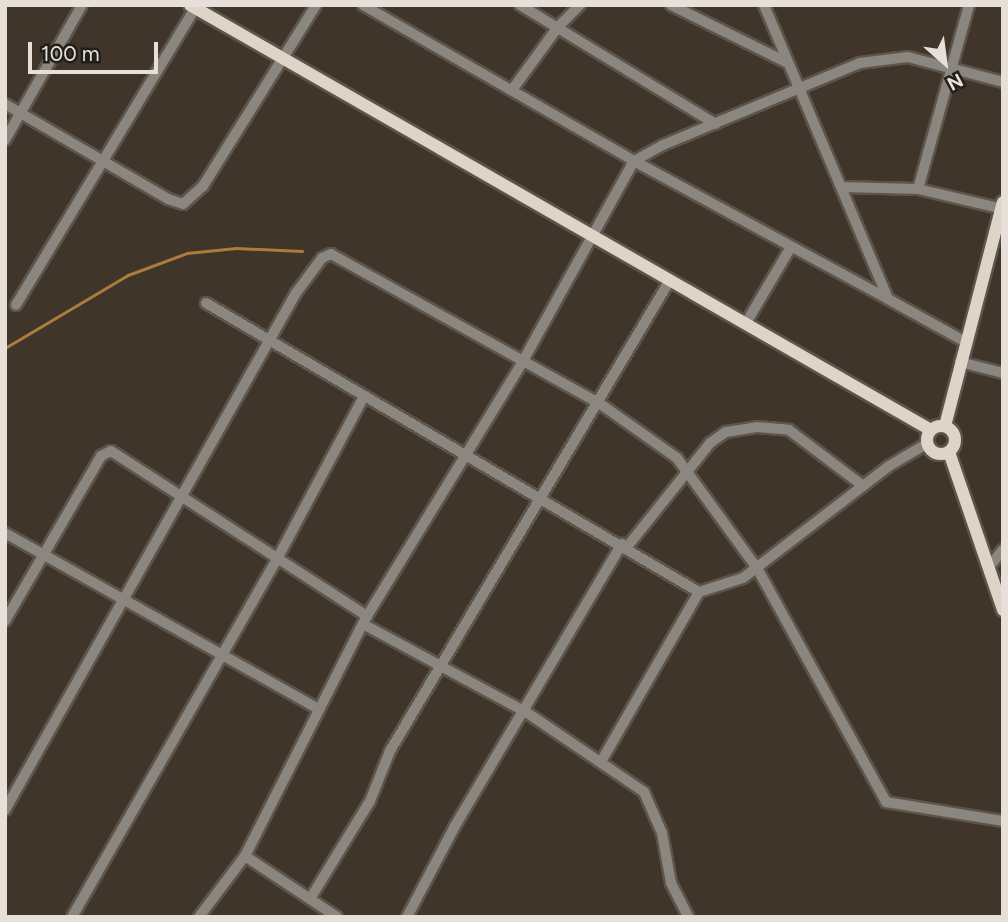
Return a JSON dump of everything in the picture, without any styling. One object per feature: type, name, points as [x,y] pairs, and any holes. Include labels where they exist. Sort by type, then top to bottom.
[{"type":"main road","points":[[193,6],[746,323],[929,436],[934,452],[949,452]]},
{"type":"main road","points":[[929,436],[944,426],[1002,206]]},
{"type":"main road","points":[[944,426],[955,437],[949,452],[1003,610]]},
{"type":"street","points":[[5,140],[82,5]]},
{"type":"street","points":[[5,104],[106,159],[168,199],[190,201],[316,5]]},
{"type":"street","points":[[363,5],[634,161],[966,342]]},
{"type":"street","points":[[520,5],[716,124]]},
{"type":"street","points":[[512,90],[558,27],[580,5]]},
{"type":"street","points":[[671,5],[788,63]]},
{"type":"street","points":[[764,5],[888,299]]},
{"type":"street","points":[[918,190],[969,5]]},
{"type":"street","points":[[16,305],[106,159],[193,6]]},
{"type":"street","points":[[199,917],[245,856],[365,620],[523,361],[634,161],[860,63],[908,57],[1003,82]]},
{"type":"street","points":[[842,187],[918,190],[1002,206]]},
{"type":"street","points":[[746,323],[791,247]]},
{"type":"street","points":[[5,810],[126,598],[181,494],[311,271],[331,254],[599,403],[689,470],[757,568],[886,802],[1003,821]]},
{"type":"street","points":[[310,899],[370,802],[390,751],[670,280]]},
{"type":"street","points":[[206,303],[364,396],[468,453],[699,592],[727,585],[757,568],[929,436]]},
{"type":"street","points":[[960,362],[1002,372]]},
{"type":"street","points":[[72,917],[276,561],[364,396]]},
{"type":"street","points":[[407,917],[459,820],[625,546],[710,443],[726,432],[774,427],[789,430],[863,486]]},
{"type":"street","points":[[5,621],[107,452],[118,452],[270,552],[276,561],[365,620],[526,712],[602,760],[645,792],[655,808],[671,883],[688,917]]},
{"type":"street","points":[[5,533],[126,598],[319,709]]},
{"type":"street","points":[[989,567],[1003,550]]},
{"type":"street","points":[[602,760],[699,592]]},
{"type":"street","points":[[245,856],[337,917]]},
{"type":"waterway","points":[[5,348],[128,275],[187,253],[236,248],[302,251]]}]
